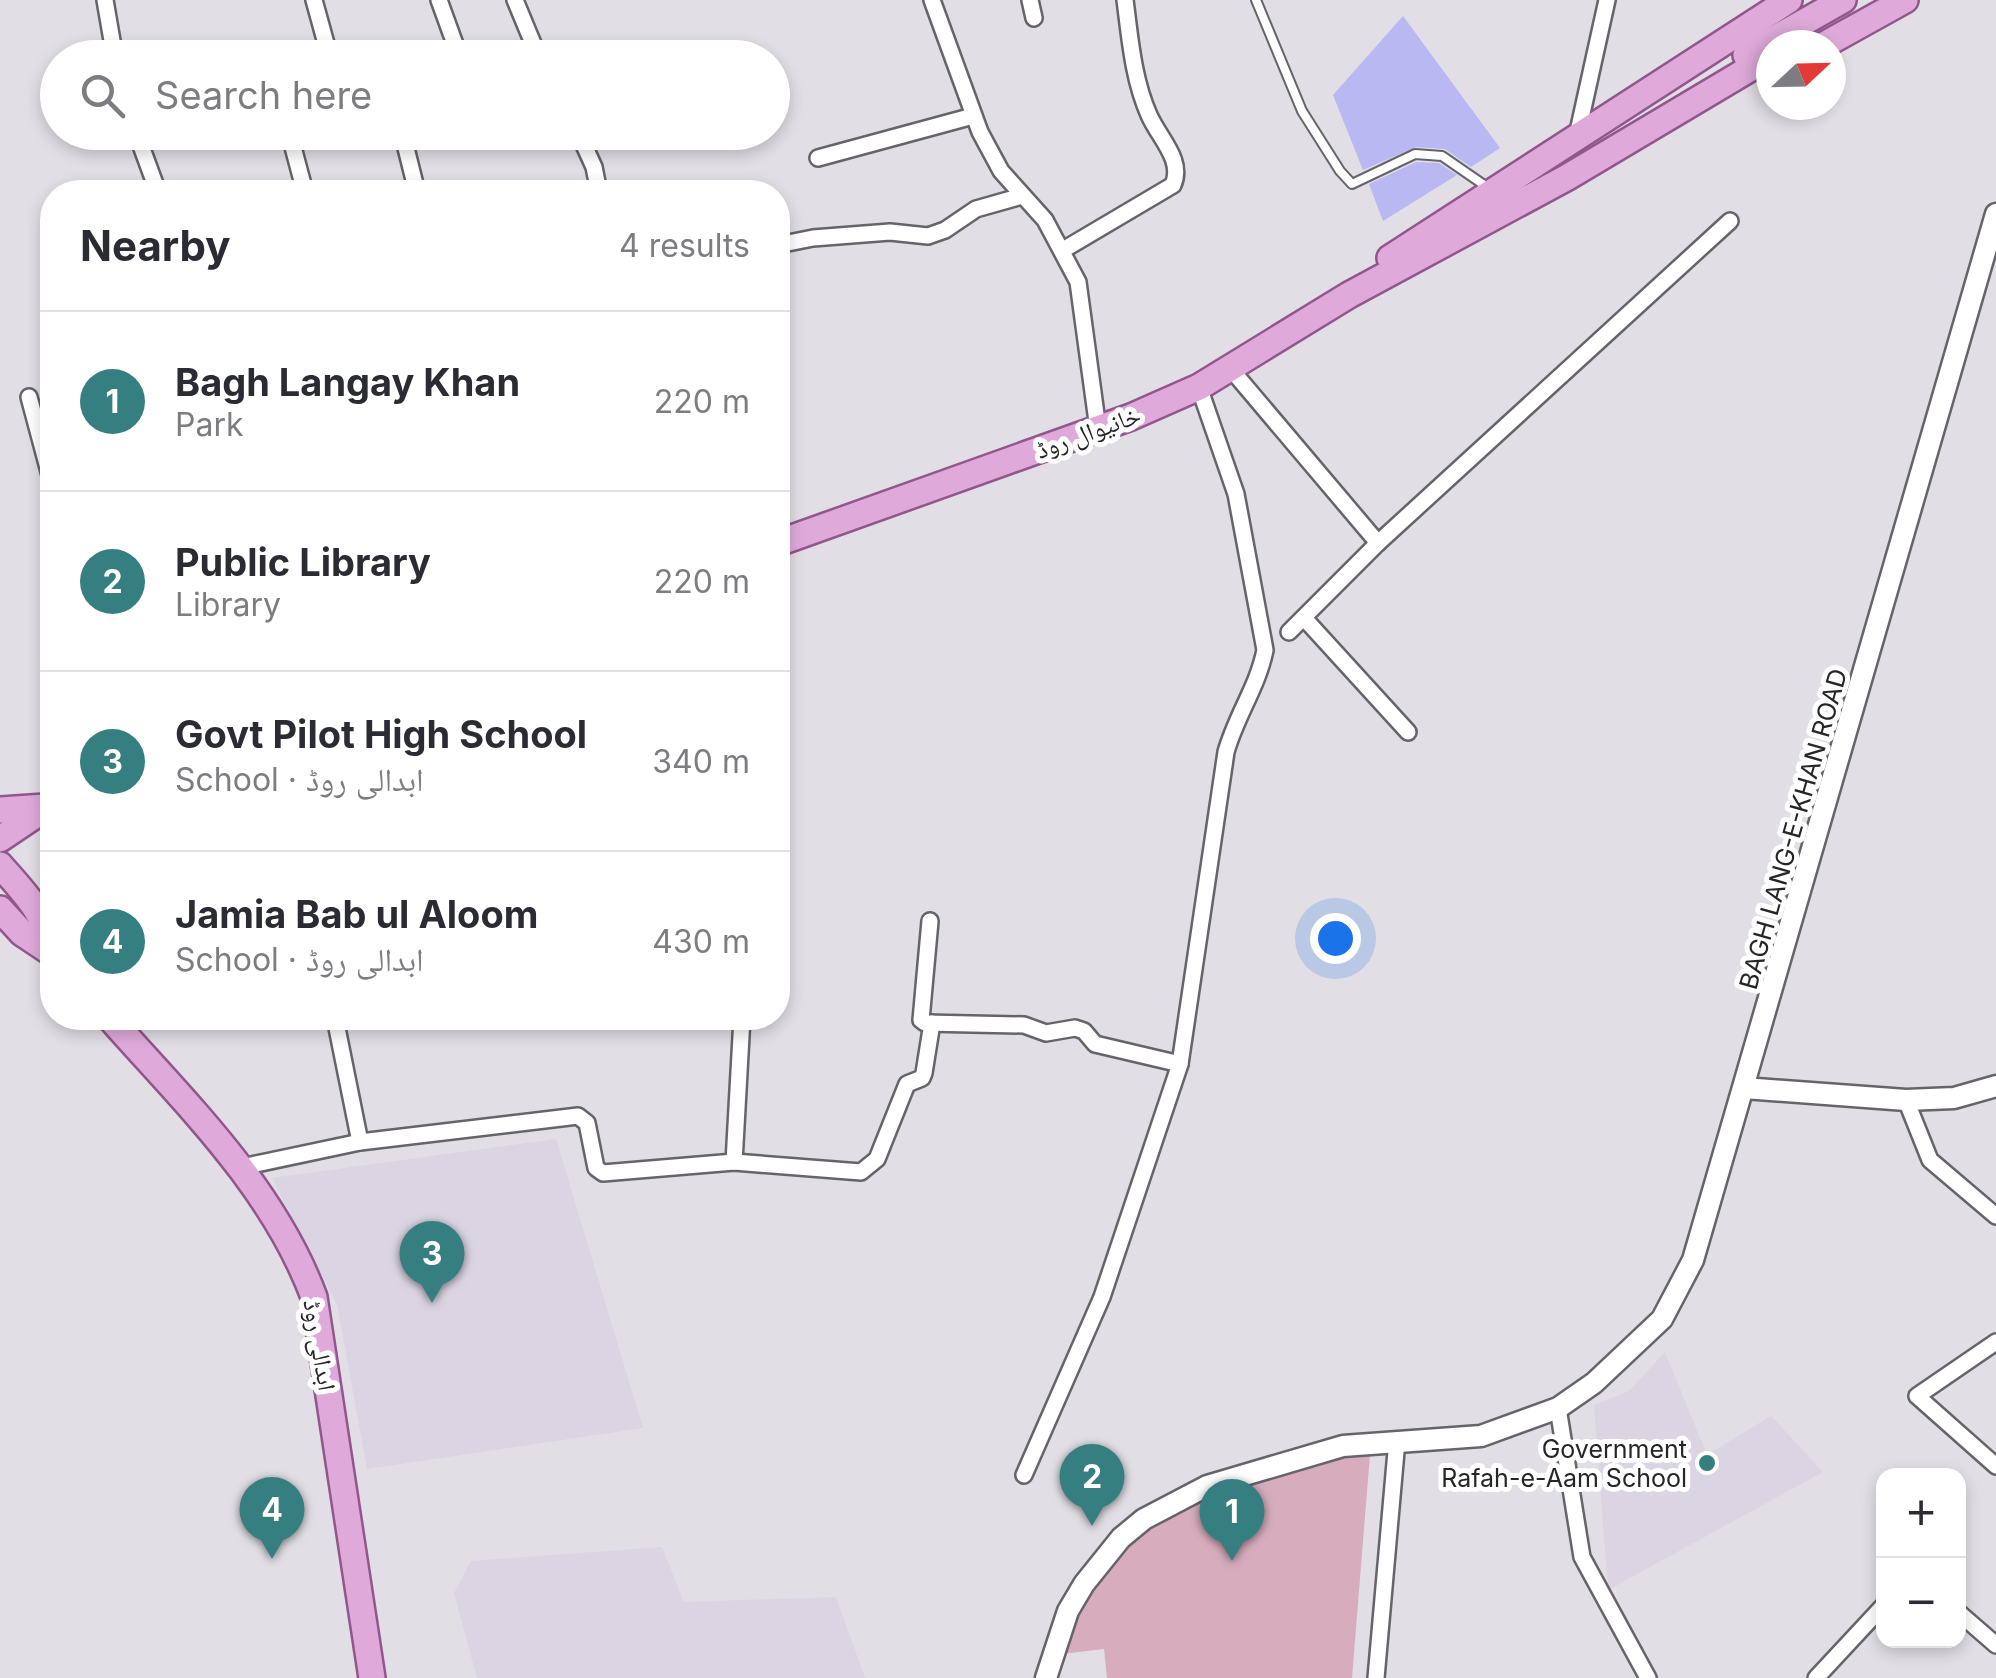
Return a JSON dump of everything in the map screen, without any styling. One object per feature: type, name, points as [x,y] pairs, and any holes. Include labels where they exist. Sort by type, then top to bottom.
[{"type":"main road","points":[[1349,295],[1401,250],[1789,0]]},
{"type":"main road","name":"خانیوال روڈ","points":[[1563,172],[1843,0]]},
{"type":"main road","points":[[1816,30],[1869,0]]},
{"type":"main road","points":[[1846,33],[1905,0]]},
{"type":"main road","name":"خانیوال روڈ","points":[[790,540],[1098,429],[1199,387],[1380,279],[1462,222],[1563,172],[1756,64]]},
{"type":"main road","points":[[1380,279],[1434,262],[1478,241],[1756,83]]},
{"type":"main road","points":[[0,810],[40,807]]},
{"type":"main road","points":[[0,839],[40,812]]},
{"type":"main road","points":[[0,865],[40,912]]},
{"type":"main road","points":[[0,909],[22,933],[40,945]]},
{"type":"main road","points":[[0,928],[40,947]]},
{"type":"main road","name":"ابدالی روڈ","points":[[121,1030],[242,1167],[295,1252],[314,1297],[372,1678]]},
{"type":"street","points":[[104,0],[112,40]]},
{"type":"street","points":[[314,0],[325,40]]},
{"type":"street","points":[[439,0],[453,40]]},
{"type":"street","points":[[515,0],[532,40]]},
{"type":"street","points":[[932,0],[973,116],[1001,171],[1045,220],[1078,282],[1098,429]]},
{"type":"street","points":[[1030,0],[1034,18]]},
{"type":"street","points":[[1063,250],[1174,185],[1178,174],[1174,158],[1148,114],[1138,81],[1125,0]]},
{"type":"street","points":[[1578,136],[1607,0]]},
{"type":"street","points":[[818,158],[973,116]]},
{"type":"street","points":[[143,150],[154,180]]},
{"type":"street","points":[[294,150],[302,180]]},
{"type":"street","points":[[406,150],[414,180]]},
{"type":"street","points":[[586,150],[597,180]]},
{"type":"street","points":[[790,243],[890,232],[928,236],[976,210],[1022,196]]},
{"type":"street","name":"BAGH LANG-E-KHAN ROAD","points":[[1398,1440],[1481,1436],[1558,1408],[1625,1356],[1662,1319],[1693,1260],[1996,214]]},
{"type":"street","points":[[1289,632],[1378,543],[1730,220]]},
{"type":"street","points":[[1230,368],[1378,543]]},
{"type":"street","points":[[1024,1475],[1102,1296],[1180,1064],[1226,752],[1232,730],[1262,668],[1264,650],[1236,494],[1199,387]]},
{"type":"street","points":[[29,397],[40,438]]},
{"type":"street","points":[[1304,618],[1408,732]]},
{"type":"street","points":[[930,922],[922,1020],[932,1024],[1024,1025],[1046,1034],[1075,1028],[1084,1030],[1094,1044],[1180,1064]]},
{"type":"street","points":[[242,1167],[360,1142],[578,1116],[587,1123],[596,1168],[603,1173],[734,1162],[861,1172],[871,1168],[877,1159],[908,1084],[922,1078],[932,1024]]},
{"type":"street","points":[[337,1030],[360,1142]]},
{"type":"street","points":[[734,1162],[741,1030]]},
{"type":"street","points":[[1744,1088],[1906,1100],[1954,1098],[1996,1086]]},
{"type":"street","points":[[1906,1100],[1930,1160],[1996,1216]]},
{"type":"street","points":[[1996,1342],[1917,1396],[1996,1466]]},
{"type":"street","points":[[1558,1408],[1582,1557],[1648,1678]]},
{"type":"street","points":[[1046,1678],[1068,1611],[1084,1584],[1121,1538],[1144,1519],[1207,1486],[1343,1446],[1398,1440],[1376,1678]]},
{"type":"street","points":[[1816,1678],[1876,1614]]},
{"type":"street","points":[[1966,1619],[1996,1645]]},
{"type":"lane","points":[[1256,0],[1302,111],[1340,172],[1352,184],[1415,154],[1442,156],[1494,192]]},
{"type":"shaded area","points":[[556,1139],[643,1428],[367,1469],[337,1304],[272,1178]]},
{"type":"shaded area","name":"Government Rafah-e-Aam School","points":[[1665,1352],[1707,1455],[1771,1416],[1823,1472],[1608,1590],[1594,1405],[1629,1391]]},
{"type":"shaded area","points":[[1371,1442],[1352,1678],[1107,1678],[1104,1649],[1053,1655],[1121,1538],[1207,1486]]},
{"type":"shaded area","points":[[662,1547],[684,1602],[836,1597],[865,1678],[477,1678],[454,1593],[471,1561]]},
{"type":"building","points":[[1403,16],[1500,148],[1471,167],[1445,149],[1416,147],[1363,170],[1333,95]]},
{"type":"building","points":[[1416,162],[1439,163],[1457,175],[1383,221],[1369,184]]},
{"type":"place","name":"Govt Pilot High School","points":[[432,1303]]},
{"type":"place","name":"Government Rafah-e-Aam School","points":[[1707,1463]]},
{"type":"place","name":"Public Library","points":[[1092,1526]]},
{"type":"place","name":"Jamia Bab ul Aloom","points":[[272,1559]]},
{"type":"place","name":"Bagh Langay Khan","points":[[1232,1561]]}]
